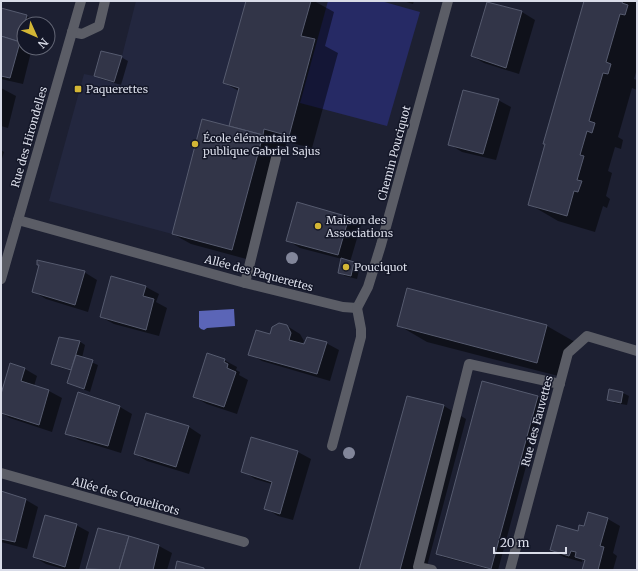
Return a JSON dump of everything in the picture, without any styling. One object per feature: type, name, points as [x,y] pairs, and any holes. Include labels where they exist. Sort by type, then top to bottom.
[{"type":"street","name":"Rue des Hirondelles","points":[[1,279],[80,1]]},
{"type":"street","points":[[72,32],[82,34],[99,26],[105,1]]},
{"type":"street","name":"Chemin Pouciquot","points":[[357,308],[368,287],[381,245],[448,1]]},
{"type":"street","points":[[245,283],[276,158]]},
{"type":"street","name":"Allée des Paquerettes","points":[[18,220],[245,283],[342,307],[357,308]]},
{"type":"street","points":[[332,446],[361,337],[357,308]]},
{"type":"street","name":"Rue des Fauvettes","points":[[510,570],[568,353],[587,336],[637,351]]},
{"type":"street","points":[[432,570],[418,567],[469,364],[560,384]]},
{"type":"street","name":"Allée des Coquelicots","points":[[1,473],[244,542]]},
{"type":"shaded area","points":[[136,1],[311,1],[301,36],[315,39],[289,136],[264,129],[232,250],[49,201],[84,74],[94,76],[101,51],[122,56]]},
{"type":"shaded area","points":[[328,1],[381,1],[420,12],[387,126],[300,103]]},
{"type":"water","points":[[234,309],[235,326],[207,328],[204,330],[199,327],[199,311]]},
{"type":"building","points":[[246,1],[311,1],[301,36],[315,39],[289,136],[264,129],[263,135],[229,126],[239,88],[223,83]]},
{"type":"building","points":[[584,1],[623,1],[622,3],[628,5],[625,15],[620,14],[606,62],[611,64],[608,74],[603,73],[589,121],[595,123],[592,133],[587,131],[580,155],[584,156],[577,180],[582,181],[578,192],[574,191],[567,216],[528,205],[545,144],[543,144]]},
{"type":"building","points":[[487,2],[522,11],[506,68],[471,56]]},
{"type":"building","points":[[1,8],[27,15],[16,16],[16,41],[1,36]]},
{"type":"building","points":[[1,36],[16,41],[16,56],[10,78],[1,76]]},
{"type":"building","points":[[101,51],[122,56],[114,82],[94,76]]},
{"type":"building","points":[[463,90],[499,99],[483,154],[448,145]]},
{"type":"building","points":[[202,119],[263,135],[232,250],[172,234]]},
{"type":"building","name":"Maison des Associations","points":[[297,202],[349,217],[338,255],[286,241]]},
{"type":"building","name":"Pouciquot","points":[[341,258],[354,262],[351,276],[338,273]]},
{"type":"building","points":[[37,260],[85,271],[75,305],[32,292],[39,265],[37,265]]},
{"type":"building","points":[[111,276],[146,286],[143,296],[154,299],[146,330],[100,317]]},
{"type":"building","points":[[407,288],[547,325],[537,363],[397,326]]},
{"type":"building","points":[[279,323],[287,325],[291,333],[289,340],[304,344],[307,337],[327,342],[317,374],[248,355],[256,330],[270,334],[272,327]]},
{"type":"building","points":[[59,337],[80,341],[71,370],[51,364]]},
{"type":"building","points":[[207,353],[225,359],[224,362],[228,364],[227,368],[236,372],[224,407],[193,397]]},
{"type":"building","points":[[76,355],[93,360],[84,389],[67,383]]},
{"type":"building","points":[[10,363],[25,368],[21,381],[49,390],[39,425],[1,413],[1,394]]},
{"type":"building","points":[[482,381],[538,396],[491,569],[436,554]]},
{"type":"building","points":[[609,389],[623,392],[621,403],[607,400]]},
{"type":"building","points":[[78,392],[120,406],[108,446],[65,434]]},
{"type":"building","points":[[407,396],[444,405],[400,570],[359,570]]},
{"type":"building","points":[[146,413],[189,426],[176,467],[134,454]]},
{"type":"building","points":[[251,437],[298,451],[280,514],[264,509],[272,482],[241,472]]},
{"type":"building","points":[[1,491],[26,499],[15,542],[1,539]]},
{"type":"building","points":[[588,512],[608,518],[600,546],[604,547],[598,570],[582,570],[585,560],[575,557],[576,552],[571,551],[569,556],[550,550],[557,525],[578,531],[579,525],[584,526]]},
{"type":"building","points":[[45,515],[77,524],[65,567],[33,557]]},
{"type":"building","points":[[98,528],[129,536],[119,570],[86,569]]},
{"type":"building","points":[[129,536],[159,545],[153,570],[119,570]]},
{"type":"building","points":[[177,561],[204,568],[204,570],[175,570]]},
{"type":"place","name":"Paquerettes","points":[[78,89]]},
{"type":"place","name":"École élémentaire publique Gabriel Sajus","points":[[195,144]]},
{"type":"place","name":"Maison des Associations","points":[[318,226]]},
{"type":"place","name":"Pouciquot","points":[[346,267]]}]
